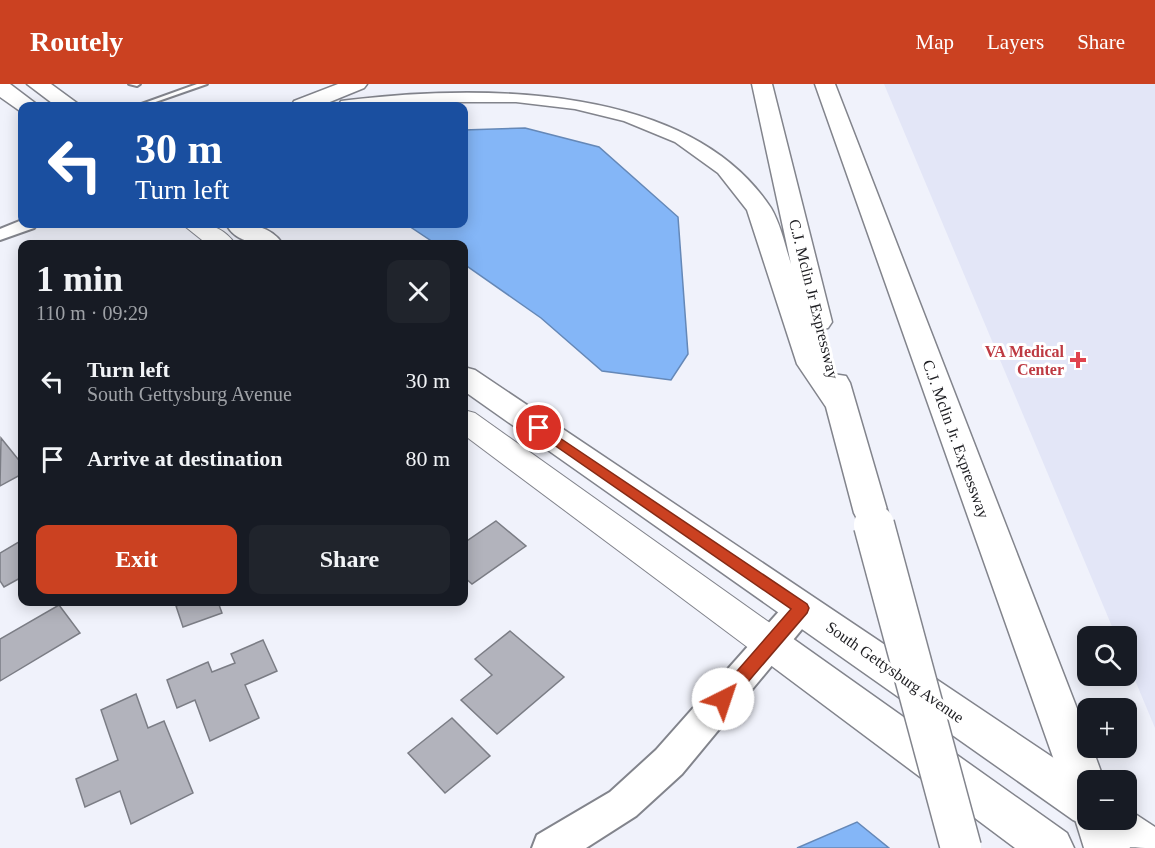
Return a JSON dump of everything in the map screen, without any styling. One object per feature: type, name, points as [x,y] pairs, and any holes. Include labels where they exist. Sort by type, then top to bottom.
[{"type":"main road","points":[[38,84],[64,102]]},
{"type":"main road","points":[[312,102],[357,84]]},
{"type":"main road","name":"C.J. Mclin Jr Expressway","points":[[762,84],[812,300],[961,848]]},
{"type":"main road","name":"C.J. Mclin Jr. Expressway","points":[[825,84],[1079,770]]},
{"type":"main road","points":[[0,87],[22,102]]},
{"type":"main road","points":[[373,102],[426,93],[518,90],[604,104],[654,119],[702,145],[733,170],[760,211],[814,367],[841,405]]},
{"type":"main road","points":[[201,228],[217,240]]},
{"type":"main road","points":[[244,228],[264,240]]},
{"type":"main road","name":"South Gettysburg Avenue","points":[[468,380],[1077,798]]},
{"type":"main road","points":[[468,423],[1051,848]]},
{"type":"main road","points":[[1101,830],[1107,848]]},
{"type":"main road","points":[[1122,830],[1148,848]]},
{"type":"street","points":[[0,235],[18,228]]},
{"type":"street","points":[[551,848],[623,804],[669,762],[801,608]]},
{"type":"lane","points":[[132,84],[137,84]]},
{"type":"lane","points":[[151,102],[204,84]]},
{"type":"shaded area","name":"VA Medical Center","points":[[884,84],[1155,84],[1155,728],[1137,685],[1137,626],[1112,626]]},
{"type":"water","points":[[525,128],[599,147],[678,217],[688,354],[671,380],[602,371],[541,318],[468,267],[468,240],[430,240],[412,228],[468,228],[468,130]]},
{"type":"water","points":[[857,822],[889,848],[797,848]]},
{"type":"building","points":[[1,438],[18,459],[18,476],[0,486]]},
{"type":"building","points":[[496,521],[526,546],[472,584],[468,580],[468,540]]},
{"type":"building","points":[[18,542],[18,579],[4,587],[0,581],[0,553]]},
{"type":"building","points":[[57,606],[60,606],[80,633],[0,681],[0,639]]},
{"type":"building","points":[[176,606],[219,606],[222,613],[183,627]]},
{"type":"building","points":[[510,631],[564,677],[497,734],[461,700],[492,675],[475,659]]},
{"type":"building","points":[[263,640],[277,671],[245,685],[259,718],[210,741],[195,700],[177,708],[167,680],[208,662],[212,672],[235,663],[231,654]]},
{"type":"building","points":[[136,694],[148,728],[164,721],[193,793],[131,824],[120,791],[85,807],[76,779],[118,760],[101,710]]},
{"type":"building","points":[[452,718],[490,756],[445,793],[408,753]]},
{"type":"place","name":"VA Medical Center","points":[[1078,360]]},
{"type":"route","points":[[539,428],[801,608],[723,699]]}]
